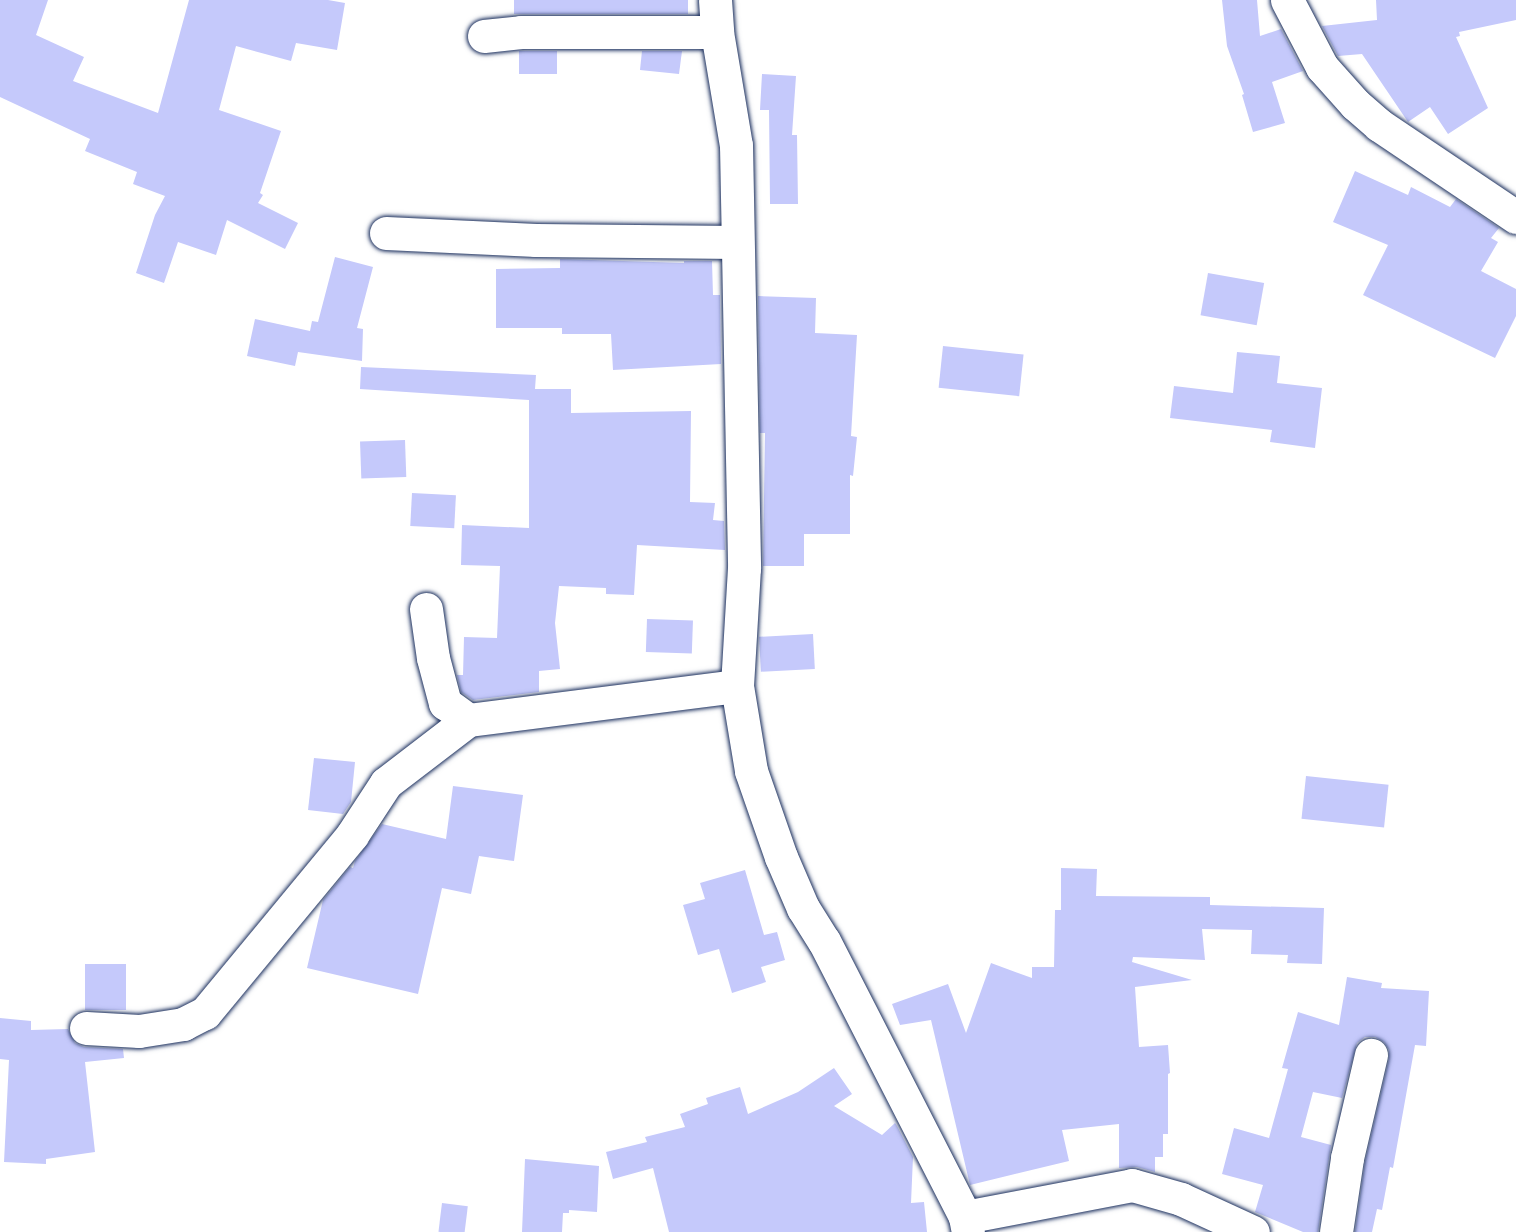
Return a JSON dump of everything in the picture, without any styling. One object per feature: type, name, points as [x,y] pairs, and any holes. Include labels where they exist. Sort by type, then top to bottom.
[{"type":"street","points":[[1287,0],[1322,67],[1355,104],[1379,125],[1516,217]]},
{"type":"street","points":[[484,36],[716,16],[736,145],[744,568],[737,686],[751,771],[781,857],[803,908],[824,941],[966,1224],[1132,1185],[1181,1199],[1253,1232]]},
{"type":"street","points":[[386,233],[536,240],[737,243]]},
{"type":"street","points":[[426,609],[433,658],[445,703],[468,720]]},
{"type":"street","points":[[86,1028],[139,1031],[183,1024],[205,1013],[352,835],[386,783],[468,720],[737,686]]},
{"type":"street","points":[[1336,1232],[1347,1158],[1371,1055]]},
{"type":"building","points":[[0,0],[48,0],[36,35],[84,57],[73,81],[158,113],[189,0],[328,0],[345,3],[337,50],[296,43],[291,61],[236,46],[219,110],[281,131],[260,193],[263,195],[258,203],[298,223],[285,249],[227,220],[216,255],[178,242],[164,283],[136,273],[155,215],[165,196],[133,184],[137,172],[85,151],[90,139],[0,97]]},
{"type":"building","points":[[514,0],[688,0],[688,14],[514,14]]},
{"type":"building","points":[[1222,0],[1257,0],[1260,36],[1281,29],[1303,71],[1272,82],[1285,123],[1253,132],[1242,95],[1244,94],[1227,46]]},
{"type":"building","points":[[1376,0],[1516,0],[1516,20],[1459,32],[1460,36],[1456,37],[1488,108],[1448,134],[1430,107],[1408,122],[1362,54],[1338,56],[1322,26],[1377,20]]},
{"type":"building","points":[[519,51],[557,51],[557,74],[519,74]]},
{"type":"building","points":[[642,51],[682,51],[679,74],[640,70]]},
{"type":"building","points":[[762,74],[796,76],[792,135],[797,135],[798,204],[770,204],[769,110],[760,110]]},
{"type":"building","points":[[1355,171],[1408,195],[1411,187],[1450,207],[1456,199],[1499,228],[1491,238],[1498,242],[1481,271],[1516,289],[1516,316],[1495,358],[1363,295],[1388,245],[1333,222]]},
{"type":"building","points":[[335,257],[373,267],[357,328],[363,329],[362,361],[298,352],[295,366],[247,356],[255,319],[310,331],[312,321],[318,322]]},
{"type":"building","points":[[560,259],[684,263],[684,261],[712,261],[713,295],[720,295],[721,364],[613,370],[611,334],[562,334],[562,328],[496,328],[496,269],[560,268]]},
{"type":"building","points":[[1208,273],[1264,283],[1257,325],[1201,315]]},
{"type":"building","points":[[758,296],[816,298],[815,333],[857,335],[851,436],[857,437],[853,476],[850,475],[850,534],[804,534],[804,566],[763,566],[765,433],[760,433]]},
{"type":"building","points":[[943,346],[1024,354],[1019,396],[939,388]]},
{"type":"building","points":[[1237,352],[1280,356],[1277,383],[1322,388],[1315,448],[1270,442],[1272,430],[1170,418],[1174,386],[1233,393]]},
{"type":"building","points":[[361,367],[536,375],[535,389],[571,389],[571,413],[691,411],[690,502],[715,503],[713,520],[724,521],[725,550],[637,545],[634,595],[606,594],[606,588],[559,586],[555,623],[560,669],[539,671],[539,692],[473,700],[461,692],[457,675],[463,675],[464,637],[497,638],[500,566],[461,565],[462,525],[529,528],[529,400],[360,389]]},
{"type":"building","points":[[405,440],[406,477],[361,479],[360,442]]},
{"type":"building","points":[[412,493],[456,495],[454,528],[410,526]]},
{"type":"building","points":[[647,619],[693,621],[692,654],[646,652]]},
{"type":"building","points":[[813,634],[815,669],[761,672],[759,637]]},
{"type":"building","points":[[314,758],[355,762],[351,802],[343,814],[308,810]]},
{"type":"building","points":[[1306,776],[1389,785],[1384,827],[1302,819]]},
{"type":"building","points":[[453,786],[523,795],[514,861],[479,856],[471,894],[442,888],[418,994],[307,968],[323,900],[350,867],[353,868],[355,861],[382,824],[446,839]]},
{"type":"building","points":[[1061,868],[1097,869],[1096,896],[1210,897],[1210,905],[1324,908],[1322,964],[1287,963],[1288,955],[1251,954],[1252,930],[1202,929],[1205,960],[1133,957],[1132,962],[1192,980],[1135,987],[1139,1047],[1168,1045],[1170,1073],[1168,1074],[1168,1134],[1163,1134],[1163,1157],[1155,1157],[1155,1172],[1137,1167],[1119,1168],[1119,1124],[1062,1130],[1069,1161],[970,1185],[931,1020],[900,1025],[892,1004],[948,984],[966,1033],[991,963],[1032,978],[1032,967],[1054,967],[1055,910],[1061,910]]},
{"type":"building","points":[[745,870],[764,935],[777,932],[785,960],[761,967],[766,982],[732,993],[719,949],[698,955],[683,905],[705,899],[700,883]]},
{"type":"building","points":[[85,964],[126,964],[126,1010],[85,1010]]},
{"type":"building","points":[[1347,977],[1382,983],[1381,988],[1429,991],[1426,1046],[1415,1045],[1393,1168],[1390,1167],[1382,1210],[1377,1209],[1372,1232],[1355,1232],[1365,1162],[1389,1059],[1389,1050],[1384,1042],[1375,1037],[1365,1037],[1357,1043],[1342,1098],[1313,1092],[1301,1137],[1331,1145],[1318,1232],[1303,1232],[1255,1212],[1263,1185],[1222,1174],[1234,1128],[1269,1138],[1288,1069],[1282,1068],[1298,1012],[1339,1025]]},
{"type":"building","points":[[0,1018],[31,1021],[31,1030],[68,1029],[75,1043],[84,1047],[123,1049],[124,1058],[85,1062],[95,1152],[46,1159],[46,1164],[4,1162],[9,1060],[0,1059]]},
{"type":"building","points":[[834,1068],[852,1094],[834,1106],[882,1135],[895,1123],[897,1126],[913,1157],[911,1203],[924,1202],[927,1232],[669,1232],[653,1168],[613,1179],[606,1152],[647,1142],[645,1137],[685,1127],[680,1114],[708,1104],[706,1098],[740,1087],[748,1114],[798,1092]]},
{"type":"building","points":[[525,1159],[599,1166],[597,1212],[569,1210],[569,1213],[563,1213],[562,1232],[522,1232]]},
{"type":"building","points":[[442,1203],[468,1206],[465,1232],[438,1232]]}]
